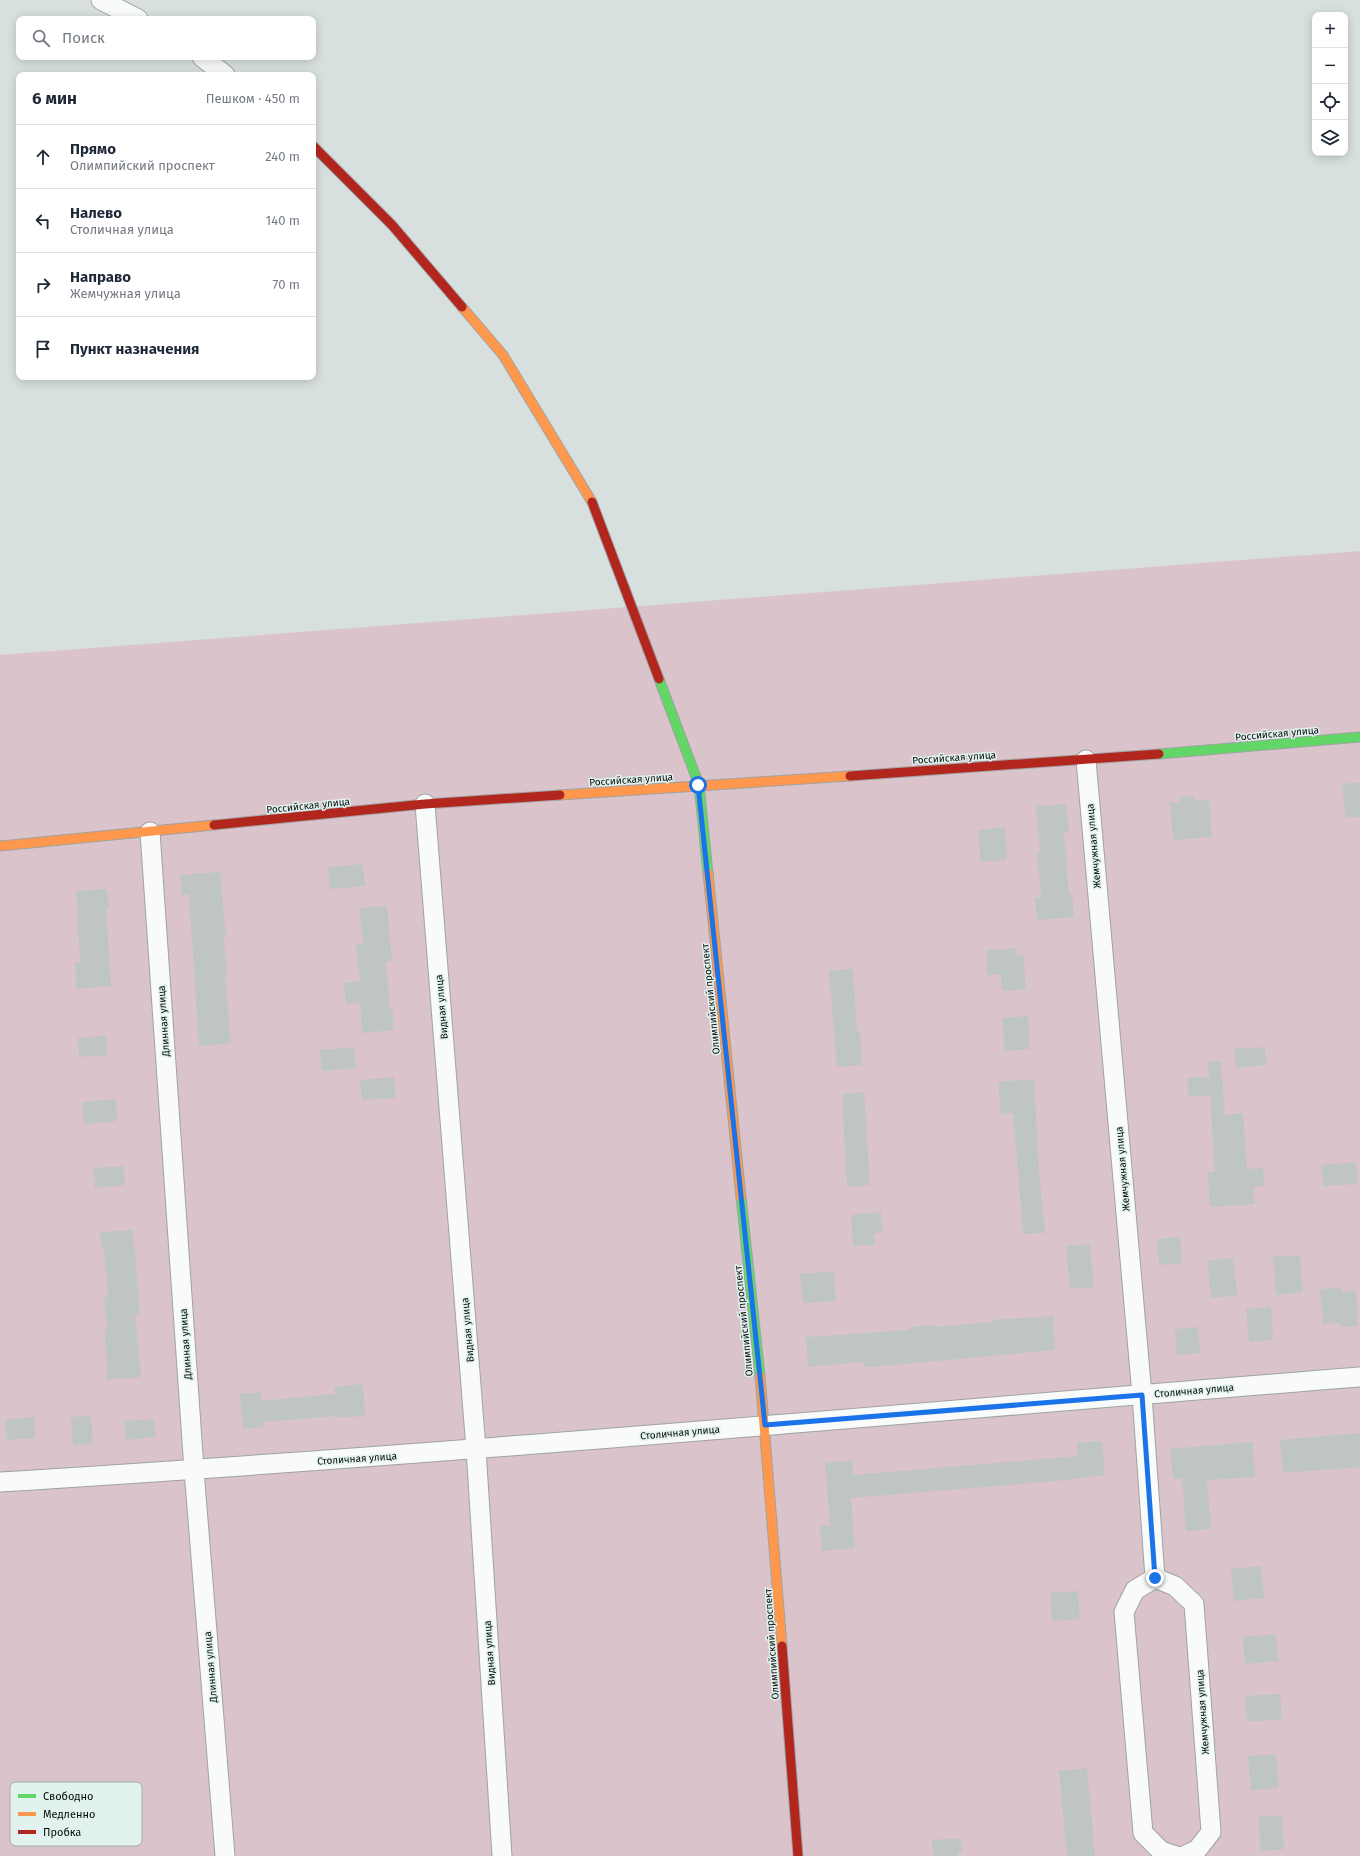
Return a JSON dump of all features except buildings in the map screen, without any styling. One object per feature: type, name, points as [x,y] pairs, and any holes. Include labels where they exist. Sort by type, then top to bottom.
[{"type":"street","points":[[101,0],[132,16]]},
{"type":"street","points":[[206,60],[221,72]]},
{"type":"street","name":"Олимпийский проспект","points":[[316,149],[392,224],[503,355],[594,506],[698,785],[765,1425],[798,1856]]},
{"type":"street","name":"Российская улица","points":[[0,846],[425,804],[1086,760],[1360,737]]},
{"type":"street","name":"Жемчужная улица","points":[[1086,760],[1142,1395],[1155,1578],[1175,1586],[1194,1604],[1211,1832],[1197,1850],[1184,1856]]},
{"type":"street","name":"Видная улица","points":[[425,804],[476,1449],[502,1856]]},
{"type":"street","name":"Длинная улица","points":[[150,832],[194,1470],[225,1856]]},
{"type":"street","name":"Столичная улица","points":[[0,1482],[194,1470],[476,1449],[1360,1377]]},
{"type":"street","points":[[1155,1578],[1135,1590],[1124,1612],[1143,1833],[1161,1851],[1176,1856]]},
{"type":"shaded area","points":[[1360,551],[1360,1856],[0,1856],[0,655]]},
{"type":"traffic: fast","points":[[659,679],[699,785],[708,873]]},
{"type":"traffic: fast","points":[[1159,754],[1360,737]]},
{"type":"traffic: fast","points":[[741,1197],[760,1376]]},
{"type":"traffic: slow","points":[[462,307],[503,355],[592,502]]},
{"type":"traffic: slow","points":[[560,795],[850,776]]},
{"type":"traffic: slow","points":[[0,846],[214,825]]},
{"type":"traffic: slow","points":[[708,873],[741,1197]]},
{"type":"traffic: slow","points":[[760,1376],[782,1646]]},
{"type":"traffic: jam","points":[[316,149],[392,225],[462,307]]},
{"type":"traffic: jam","points":[[592,502],[659,679]]},
{"type":"traffic: jam","points":[[850,776],[1159,754]]},
{"type":"traffic: jam","points":[[214,825],[425,804],[560,795]]},
{"type":"traffic: jam","points":[[782,1646],[798,1856]]},
{"type":"route","points":[[698,785],[765,1425],[1142,1395],[1155,1578]]}]
